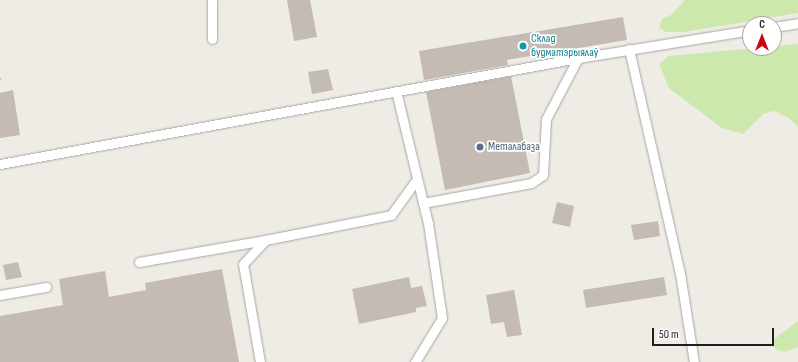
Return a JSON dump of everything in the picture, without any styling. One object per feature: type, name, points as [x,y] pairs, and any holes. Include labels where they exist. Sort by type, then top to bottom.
[{"type":"lane","points":[[212,0],[212,39]]},
{"type":"lane","points":[[782,25],[798,23]]},
{"type":"lane","points":[[0,164],[578,58],[742,31]]},
{"type":"lane","points":[[629,49],[680,273],[694,362]]},
{"type":"lane","points":[[423,203],[531,183],[543,175],[546,119],[578,58]]},
{"type":"lane","points":[[396,91],[423,203],[442,318],[415,362]]},
{"type":"lane","points":[[139,262],[265,240],[392,215],[418,179]]},
{"type":"lane","points":[[260,362],[243,264],[265,240]]},
{"type":"lane","points":[[0,295],[46,287]]},
{"type":"green space","points":[[685,0],[798,0],[798,13],[780,16],[742,16],[742,22],[684,32],[666,32],[659,28],[662,19],[671,15]]},
{"type":"green space","points":[[798,44],[798,127],[789,118],[774,111],[763,114],[743,134],[722,128],[669,88],[659,64],[668,56],[742,49],[742,56],[782,56],[782,45]]},
{"type":"green space","points":[[798,321],[798,347],[784,352],[774,348],[773,340]]},
{"type":"building","points":[[287,0],[310,0],[317,37],[294,41]]},
{"type":"building","name":"Склад будматэрыялаў","points":[[623,17],[627,40],[507,60],[508,65],[424,80],[419,51]]},
{"type":"building","points":[[328,69],[333,90],[312,94],[308,72]]},
{"type":"building","name":"Металабаза","points":[[511,76],[530,173],[445,190],[426,92]]},
{"type":"building","points":[[13,90],[20,135],[0,138],[0,93]]},
{"type":"building","points":[[557,202],[574,206],[570,227],[552,223]]},
{"type":"building","points":[[658,221],[660,236],[634,240],[631,225]]},
{"type":"building","points":[[18,262],[22,277],[6,280],[3,265]]},
{"type":"building","points":[[222,269],[239,362],[0,362],[0,316],[63,305],[59,279],[105,271],[109,297],[146,290],[145,283]]},
{"type":"building","points":[[409,277],[411,288],[422,286],[427,306],[416,308],[416,312],[359,324],[352,289]]},
{"type":"building","points":[[664,277],[667,295],[586,308],[583,290]]},
{"type":"building","points":[[514,290],[522,335],[507,337],[504,322],[491,324],[486,295]]},
{"type":"place","name":"Склад будматэрыялаў","points":[[523,46]]},
{"type":"place","name":"Металабаза","points":[[480,147]]}]
